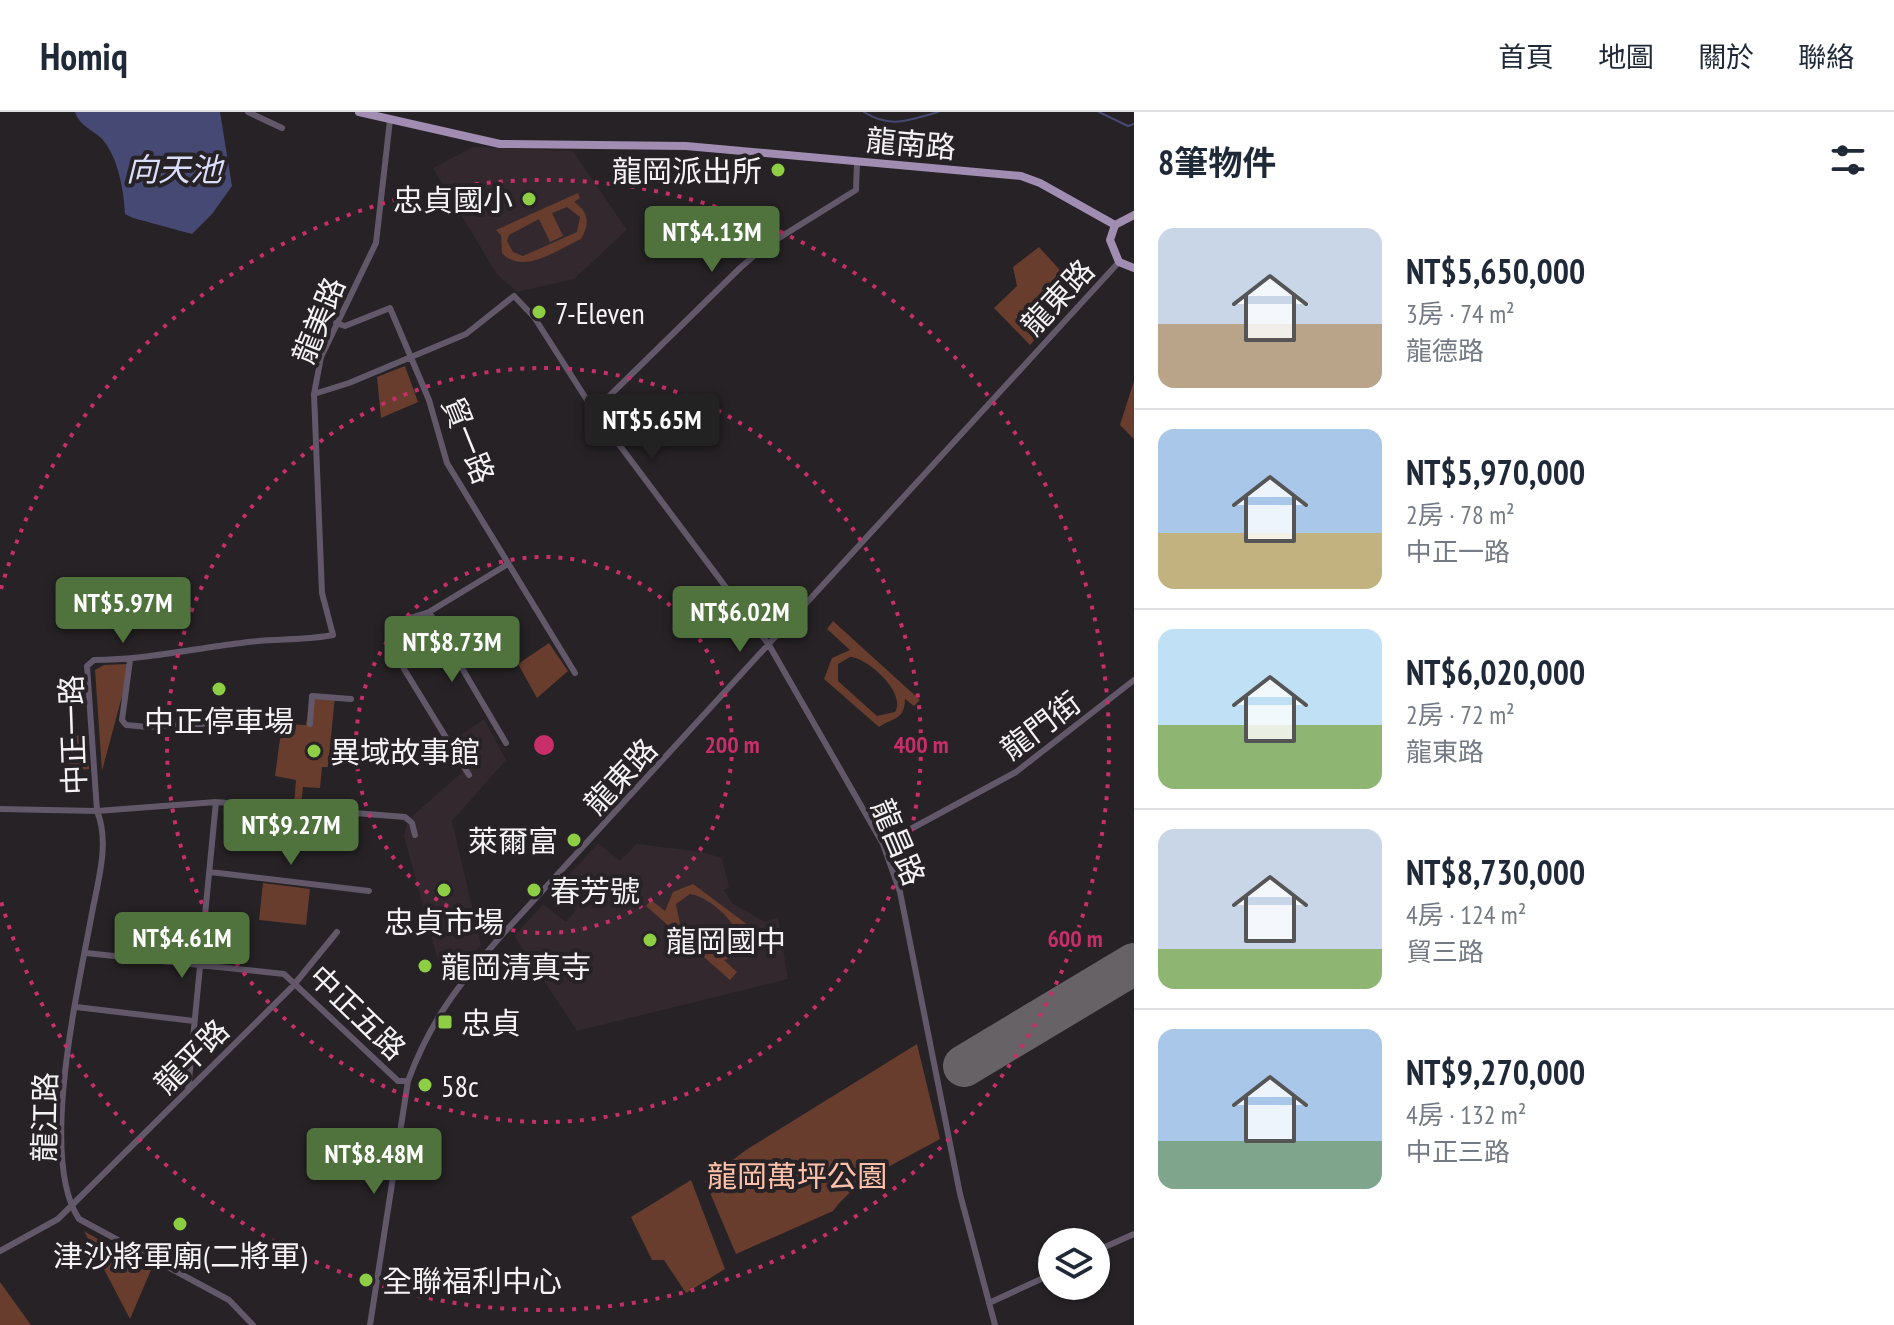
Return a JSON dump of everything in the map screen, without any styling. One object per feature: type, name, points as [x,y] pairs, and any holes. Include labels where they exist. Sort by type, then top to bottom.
[{"type":"main road","name":"龍南路","points":[[359,112],[500,144],[686,146],[1021,176],[1115,225]]},
{"type":"main road","points":[[1134,215],[1115,225],[1110,240],[1119,262],[1134,268]]},
{"type":"street","points":[[248,112],[282,128]]},
{"type":"street","name":"龍美路","points":[[333,635],[322,593],[314,394],[321,357],[376,243],[390,120]]},
{"type":"street","points":[[594,411],[763,248],[856,190],[857,163]]},
{"type":"street","name":"龍東路","points":[[370,1325],[408,1081],[415,1059],[436,1018],[464,979],[1119,262]]},
{"type":"street","name":"龍昌路","points":[[411,358],[466,334],[514,296],[534,317],[594,411],[769,645],[883,844],[899,887],[960,1194],[989,1303]]},
{"type":"street","name":"貿一路","points":[[336,323],[345,326],[390,308],[429,400],[447,463],[575,673]]},
{"type":"street","points":[[314,394],[411,358]]},
{"type":"street","points":[[469,775],[404,669],[388,625],[429,612],[508,564]]},
{"type":"street","points":[[429,612],[506,743]]},
{"type":"street","name":"中正一路","points":[[97,811],[87,666],[94,660],[130,660],[240,643],[310,640],[333,635]]},
{"type":"street","points":[[130,660],[122,720],[126,725],[148,727],[233,722]]},
{"type":"street","name":"龍門街","points":[[883,844],[1016,772],[1134,680]]},
{"type":"street","points":[[310,724],[312,696],[351,699]]},
{"type":"street","points":[[188,1090],[216,802]]},
{"type":"street","points":[[0,809],[97,811],[216,802],[405,817],[412,823],[415,835]]},
{"type":"street","name":"龍江路","points":[[70,1207],[61,1145],[66,1063],[101,859],[103,826],[97,811]]},
{"type":"street","points":[[210,872],[369,891]]},
{"type":"street","name":"龍平路","points":[[0,1251],[58,1219],[293,986],[337,932]]},
{"type":"street","name":"中正五路","points":[[86,953],[284,974],[290,977],[293,986],[398,1081],[408,1081]]},
{"type":"street","points":[[76,1007],[194,1021]]},
{"type":"street","points":[[70,1207],[79,1219],[229,1300],[253,1325]]},
{"type":"street","points":[[1110,1245],[1134,1234]]},
{"type":"street","points":[[995,1325],[989,1303],[1038,1280]]},
{"type":"shaded area","name":"忠貞國小","points":[[473,147],[573,151],[627,230],[574,279],[517,292],[496,273],[433,168]]},
{"type":"shaded area","name":"忠貞市場","points":[[484,719],[506,760],[452,821],[481,945],[445,986],[404,836],[408,820],[462,772],[448,743]]},
{"type":"shaded area","name":"龍岡國中","points":[[598,843],[620,861],[637,844],[703,852],[722,858],[729,887],[724,890],[732,903],[765,922],[778,917],[788,979],[577,1031],[514,936],[543,904],[566,922],[576,910],[556,890]]},
{"type":"green space","points":[[578,193],[580,198],[574,202],[583,210],[586,219],[581,239],[530,261],[520,262],[502,253],[501,235],[496,230]],"holes":[[[567,207],[580,217],[577,232],[523,256],[513,252],[507,241],[509,235],[539,219],[550,242],[563,236],[552,213]]]},
{"type":"green space","points":[[1039,247],[1078,290],[1030,345],[994,308],[1017,286],[1013,267]]},
{"type":"green space","points":[[405,366],[418,402],[381,418],[377,377]]},
{"type":"green space","points":[[1134,381],[1134,439],[1120,425]]},
{"type":"green space","points":[[833,621],[920,700],[914,706],[905,699],[900,715],[879,727],[824,679],[832,658],[850,650],[827,629]],"holes":[[[850,657],[874,669],[890,686],[897,704],[895,712],[877,716],[838,681],[838,664]]]},
{"type":"green space","points":[[549,643],[568,671],[537,698],[518,664]]},
{"type":"green space","points":[[127,664],[129,670],[102,771],[95,670],[104,665]]},
{"type":"green space","points":[[311,693],[335,696],[328,767],[322,767],[320,788],[303,787],[301,805],[294,804],[296,780],[275,776],[282,724],[306,725]]},
{"type":"green space","points":[[84,735],[88,739],[89,769],[68,771],[70,736]]},
{"type":"green space","points":[[263,883],[310,889],[306,925],[259,920]]},
{"type":"green space","points":[[693,884],[748,925],[742,954],[724,960],[737,972],[730,980],[646,906],[651,900],[665,911],[673,892]],"holes":[[[690,894],[720,910],[732,924],[738,938],[731,950],[712,951],[680,924],[676,904]]]},
{"type":"green space","name":"龍岡萬坪公園","points":[[917,1044],[940,1139],[868,1180],[833,1211],[736,1254],[705,1181],[746,1150]]},
{"type":"green space","name":"龍岡萬坪公園","points":[[691,1180],[725,1269],[686,1293],[664,1260],[652,1260],[631,1217]]},
{"type":"green space","points":[[84,1231],[151,1270],[130,1319]]},
{"type":"green space","points":[[0,1282],[31,1325],[0,1325]]},
{"type":"water","name":"向天池","points":[[75,112],[220,112],[232,186],[212,214],[192,234],[133,218],[125,214],[120,178],[111,152]]},
{"type":"waterway","points":[[864,112],[891,122],[938,112]]},
{"type":"waterway","points":[[1099,112],[1128,126],[1134,124]]},
{"type":"runway","points":[[964,1066],[1134,964]]},
{"type":"place","name":"龍岡派出所","points":[[778,170]]},
{"type":"place","name":"忠貞國小","points":[[529,199]]},
{"type":"place","name":"7-Eleven","points":[[539,312]]},
{"type":"place","name":"中正停車場","points":[[219,689]]},
{"type":"place","name":"異域故事館","points":[[314,751]]},
{"type":"place","name":"萊爾富","points":[[574,840]]},
{"type":"place","name":"忠貞市場","points":[[444,890]]},
{"type":"place","name":"春芳號","points":[[534,890]]},
{"type":"place","name":"龍岡國中","points":[[650,940]]},
{"type":"place","name":"龍岡清真寺","points":[[425,966]]},
{"type":"place","name":"忠貞","points":[[445,1022]]},
{"type":"place","name":"58c","points":[[425,1085]]},
{"type":"place","name":"津沙將軍廟(二將軍)","points":[[180,1224]]},
{"type":"place","name":"全聯福利中心","points":[[366,1280]]}]
